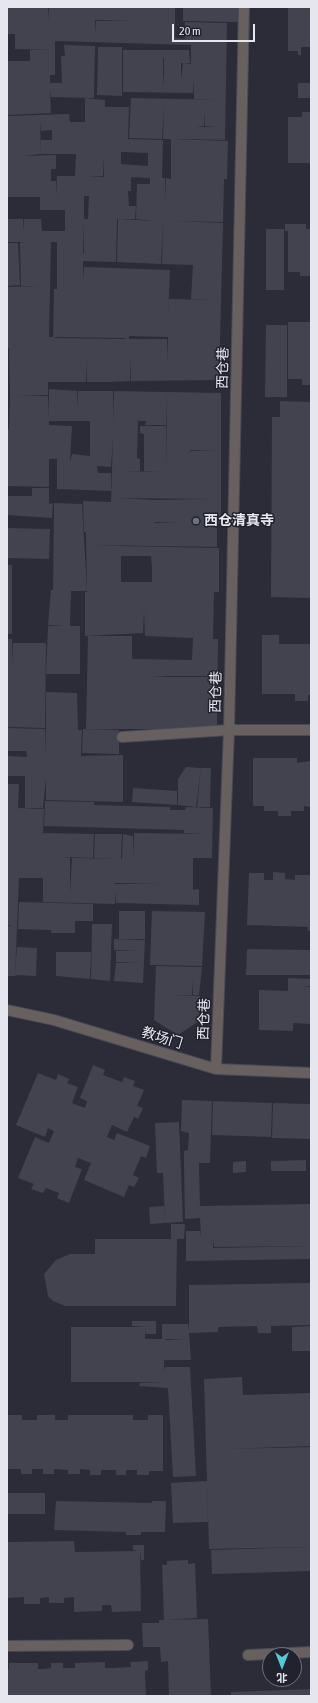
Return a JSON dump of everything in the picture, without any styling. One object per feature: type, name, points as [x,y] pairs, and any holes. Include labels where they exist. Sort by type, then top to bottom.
[{"type":"street","name":"西仓巷","points":[[216,1068],[229,730],[244,7]]},
{"type":"street","name":"西仓巷","points":[[229,730],[311,730]]},
{"type":"street","points":[[122,737],[229,730]]},
{"type":"street","name":"教场门","points":[[7,1010],[54,1020],[216,1068],[311,1073]]},
{"type":"street","points":[[7,1646],[128,1645]]},
{"type":"street","points":[[248,1656],[311,1652]]},
{"type":"building","points":[[7,7],[48,7],[48,20],[49,7],[175,7],[175,38],[185,39],[185,22],[227,23],[225,140],[173,139],[228,141],[227,179],[224,179],[223,222],[175,221],[223,223],[219,380],[131,381],[130,357],[130,381],[87,382],[86,359],[86,382],[48,382],[48,395],[16,395],[48,396],[49,419],[49,389],[77,391],[77,409],[78,391],[113,391],[114,422],[114,391],[221,393],[221,524],[217,524],[217,547],[92,545],[219,548],[219,592],[214,592],[213,639],[218,639],[217,729],[86,729],[88,636],[132,636],[132,659],[192,660],[193,638],[145,636],[144,611],[143,633],[85,636],[85,592],[87,592],[86,532],[84,532],[83,501],[111,502],[113,437],[111,467],[97,466],[98,473],[111,473],[111,491],[57,489],[57,459],[49,459],[49,487],[7,486],[7,429],[9,429],[10,395],[9,348],[7,348],[7,287],[41,286],[21,286],[20,243],[23,242],[7,242],[7,219],[23,219],[23,233],[24,219],[41,219],[42,231],[65,231],[65,210],[40,210],[40,197],[7,197],[7,116],[69,114],[70,122],[85,122],[85,98],[105,100],[105,107],[129,107],[127,139],[163,140],[162,178],[165,178],[165,201],[166,178],[171,179],[171,139],[163,139],[164,106],[162,139],[129,138],[131,98],[224,100],[194,99],[194,80],[193,93],[123,92],[123,50],[189,50],[190,63],[183,63],[191,64],[191,45],[55,41],[55,75],[50,75],[50,83],[62,83],[61,56],[65,56],[64,45],[95,46],[94,98],[51,97],[50,88],[51,113],[7,115],[7,61],[30,61],[30,50],[53,50],[15,49],[15,34],[7,34]],"holes":[[[95,20],[132,20],[96,21],[96,35]],[[164,58],[164,87],[163,73]],[[181,63],[183,63],[181,79]],[[205,111],[205,126],[216,127],[196,127],[204,126]],[[40,121],[41,131],[52,130],[52,140],[41,140],[41,152]],[[121,152],[148,153],[148,166],[121,164]],[[41,154],[76,154],[75,176],[57,176],[56,197],[56,181],[51,181],[51,169],[56,169],[56,155],[23,156]],[[104,156],[104,177],[87,176],[103,176]],[[131,177],[150,178],[150,184],[137,184],[136,219],[157,221],[118,219],[135,219],[136,206],[129,206],[128,191],[131,191]],[[84,196],[89,196],[88,219],[84,219]],[[118,219],[117,262],[161,264],[163,221],[162,264],[193,265],[191,299],[211,300],[169,299],[168,320],[170,270],[84,267],[83,281],[83,261],[116,262]],[[84,221],[84,253],[83,253]],[[51,242],[57,242],[57,289],[54,289],[53,337],[49,337]],[[129,336],[208,338],[168,337],[168,364],[167,339],[129,339]],[[55,337],[125,338],[125,339]],[[167,392],[166,472],[166,426],[140,426],[140,433],[144,434],[144,471],[159,472],[124,471],[140,471],[140,459],[137,458],[138,421],[146,421],[145,425],[166,425]],[[49,421],[90,421],[90,456],[72,454],[70,462],[72,426],[49,425]],[[191,447],[191,450],[216,451],[191,451],[190,454]],[[118,498],[209,499],[155,500]],[[155,522],[178,522],[155,523]],[[121,556],[151,556],[152,582],[121,582]],[[149,676],[207,676],[207,677],[171,677]]]},
{"type":"building","points":[[183,7],[238,7],[238,22],[183,21]]},
{"type":"building","points":[[288,7],[311,7],[311,47],[301,47],[301,55],[298,55],[298,51],[288,51]]},
{"type":"building","points":[[98,47],[122,47],[122,96],[97,95]]},
{"type":"building","points":[[298,83],[311,83],[311,98],[298,98]]},
{"type":"building","points":[[302,112],[311,112],[311,163],[288,163],[288,117],[302,117]]},
{"type":"building","points":[[285,224],[306,224],[306,229],[311,229],[311,276],[300,276],[300,272],[288,272],[288,231],[285,231]]},
{"type":"building","points":[[266,229],[284,229],[284,290],[266,290]]},
{"type":"building","points":[[7,243],[18,243],[20,285],[7,286]]},
{"type":"building","points":[[288,322],[311,322],[311,385],[302,385],[302,379],[288,379]]},
{"type":"building","points":[[266,325],[287,325],[287,397],[265,397]]},
{"type":"building","points":[[280,401],[311,402],[311,598],[271,597],[272,417],[280,417]]},
{"type":"building","points":[[32,488],[49,488],[49,504],[53,503],[52,518],[7,515],[7,496],[32,496]]},
{"type":"building","points":[[54,503],[82,504],[87,591],[71,591],[70,626],[80,626],[80,674],[46,674],[48,626],[64,626],[48,625],[51,590],[53,590]]},
{"type":"building","points":[[7,528],[50,529],[49,559],[7,558]]},
{"type":"building","points":[[7,565],[12,565],[12,634],[7,634]]},
{"type":"building","points":[[262,635],[279,635],[279,644],[311,644],[311,695],[308,695],[308,701],[295,701],[295,694],[262,694]]},
{"type":"building","points":[[7,639],[12,639],[12,665],[13,643],[46,643],[45,728],[7,727]]},
{"type":"building","points":[[46,692],[77,693],[78,730],[82,730],[81,756],[123,755],[123,802],[46,800],[46,778],[43,808],[25,808],[25,776],[7,776],[7,756],[27,757],[26,751],[7,751],[7,728],[45,729],[46,754]]},
{"type":"building","points":[[83,729],[119,730],[119,754],[82,753]]},
{"type":"building","points":[[253,758],[297,758],[297,763],[311,761],[311,807],[304,806],[304,811],[291,811],[291,816],[278,816],[278,811],[264,811],[264,806],[253,806]]},
{"type":"building","points":[[186,767],[201,768],[196,807],[178,805],[178,779]]},
{"type":"building","points":[[201,768],[211,768],[210,807],[197,807]]},
{"type":"building","points":[[7,784],[19,784],[18,808],[44,809],[43,833],[94,834],[93,858],[62,857],[70,858],[70,894],[72,858],[122,859],[123,834],[133,836],[134,859],[134,833],[206,834],[184,833],[184,830],[44,826],[45,801],[94,802],[94,805],[170,807],[170,810],[185,810],[186,807],[213,808],[212,858],[193,858],[193,890],[199,889],[199,905],[116,903],[116,890],[115,904],[43,902],[43,878],[19,878],[15,976],[7,976],[7,926],[12,925],[7,925]],"holes":[[[115,883],[163,884],[115,884]]]},
{"type":"building","points":[[133,788],[177,791],[177,805],[132,802]]},
{"type":"building","points":[[95,834],[122,834],[121,859],[94,858]]},
{"type":"building","points":[[273,872],[285,873],[285,879],[295,880],[295,875],[311,875],[311,931],[308,931],[308,927],[247,925],[249,873],[264,873],[264,880],[273,880]]},
{"type":"building","points":[[19,902],[93,904],[93,921],[75,921],[75,933],[51,933],[51,930],[18,929]]},
{"type":"building","points":[[119,911],[145,911],[145,939],[119,939]]},
{"type":"building","points":[[152,911],[205,912],[202,966],[150,965]]},
{"type":"building","points":[[92,924],[112,924],[110,981],[91,979]]},
{"type":"building","points":[[114,939],[145,940],[143,983],[114,981],[116,963],[139,963],[116,962],[116,951],[137,951],[114,950]]},
{"type":"building","points":[[17,947],[37,948],[36,976],[15,975]]},
{"type":"building","points":[[247,949],[311,950],[311,975],[246,975]]},
{"type":"building","points":[[56,952],[91,952],[90,979],[56,976]]},
{"type":"building","points":[[156,966],[202,967],[199,995],[193,995],[193,979],[192,995],[174,995],[200,996],[199,1021],[178,1035],[154,1020]]},
{"type":"building","points":[[288,978],[311,979],[311,986],[302,987],[311,987],[311,1024],[293,1023],[293,1031],[259,1030],[259,990],[288,991]]},
{"type":"building","points":[[93,1065],[105,1070],[103,1075],[122,1082],[124,1077],[135,1081],[133,1086],[144,1090],[137,1106],[143,1108],[138,1119],[134,1117],[127,1132],[112,1125],[107,1137],[114,1140],[117,1133],[150,1146],[146,1158],[141,1156],[133,1175],[139,1178],[134,1187],[129,1185],[124,1197],[84,1180],[91,1163],[78,1158],[75,1167],[82,1169],[69,1203],[57,1198],[59,1193],[46,1188],[43,1193],[31,1189],[34,1184],[18,1178],[35,1137],[49,1143],[54,1131],[48,1128],[45,1137],[16,1125],[38,1073],[56,1080],[58,1074],[69,1079],[67,1083],[78,1087],[72,1103],[85,1108],[87,1101],[80,1098]]},
{"type":"building","points":[[182,1100],[212,1101],[210,1163],[199,1163],[199,1168],[184,1168],[184,1151],[188,1150],[189,1133],[181,1131]]},
{"type":"building","points":[[213,1101],[272,1103],[271,1137],[212,1135]]},
{"type":"building","points":[[273,1103],[311,1104],[311,1139],[272,1138]]},
{"type":"building","points":[[179,1122],[183,1222],[165,1223],[163,1173],[157,1173],[155,1123]]},
{"type":"building","points":[[306,1160],[306,1171],[271,1171],[271,1161]]},
{"type":"building","points":[[246,1161],[246,1172],[233,1173],[233,1162]]},
{"type":"building","points":[[184,1168],[199,1168],[200,1206],[311,1204],[311,1246],[311,1259],[186,1261],[186,1231],[200,1231],[201,1238],[200,1218],[185,1219]],"holes":[[[213,1239],[214,1247],[311,1246],[213,1248]]]},
{"type":"building","points":[[164,1206],[165,1223],[150,1224],[149,1207]]},
{"type":"building","points":[[171,1224],[185,1224],[184,1239],[177,1239],[176,1306],[65,1306],[53,1301],[48,1296],[44,1274],[56,1260],[70,1254],[95,1254],[95,1239],[171,1239]]},
{"type":"building","points":[[311,1283],[311,1325],[271,1326],[271,1333],[258,1333],[257,1326],[218,1327],[218,1332],[189,1333],[191,1360],[164,1360],[164,1372],[165,1367],[190,1367],[196,1476],[173,1477],[168,1388],[139,1386],[140,1383],[164,1382],[71,1382],[71,1327],[146,1327],[145,1339],[162,1339],[162,1324],[188,1324],[189,1330],[189,1285]],"holes":[[[165,1339],[187,1339],[165,1340]]]},
{"type":"building","points":[[132,1321],[156,1321],[156,1334],[146,1334],[146,1327],[148,1327],[132,1326]]},
{"type":"building","points":[[311,1326],[311,1351],[292,1351],[292,1327]]},
{"type":"building","points":[[242,1377],[243,1395],[311,1393],[311,1446],[226,1449],[311,1447],[311,1547],[209,1549],[204,1379]]},
{"type":"building","points":[[7,1415],[22,1415],[22,1420],[37,1420],[37,1415],[55,1415],[55,1420],[68,1420],[68,1415],[133,1415],[133,1420],[148,1420],[148,1415],[163,1415],[163,1471],[149,1471],[149,1475],[137,1475],[137,1470],[126,1470],[126,1475],[116,1475],[116,1470],[101,1470],[101,1475],[90,1475],[90,1470],[80,1469],[80,1474],[68,1474],[68,1470],[54,1469],[54,1474],[43,1474],[43,1469],[32,1469],[32,1474],[21,1474],[21,1469],[7,1469]]},
{"type":"building","points":[[207,1481],[208,1522],[173,1523],[171,1483]]},
{"type":"building","points":[[7,1493],[45,1493],[45,1514],[7,1514]]},
{"type":"building","points":[[56,1501],[152,1503],[152,1501],[166,1501],[165,1532],[141,1532],[141,1535],[126,1535],[126,1532],[54,1530]]},
{"type":"building","points":[[74,1541],[75,1552],[138,1551],[133,1550],[133,1545],[144,1545],[144,1560],[141,1560],[140,1550],[141,1611],[112,1612],[111,1605],[102,1605],[102,1611],[74,1612],[74,1597],[64,1598],[64,1603],[49,1603],[49,1597],[40,1598],[40,1604],[24,1604],[24,1597],[7,1598],[7,1542]]},
{"type":"building","points":[[311,1547],[311,1571],[212,1574],[211,1550]]},
{"type":"building","points":[[188,1560],[188,1564],[195,1563],[197,1618],[164,1620],[162,1565],[167,1565],[167,1561]]},
{"type":"building","points":[[208,1619],[211,1696],[169,1696],[168,1661],[161,1662],[160,1647],[143,1647],[142,1623],[159,1623],[159,1620]]},
{"type":"building","points":[[148,1661],[148,1670],[145,1671],[146,1696],[7,1696],[7,1669],[9,1669],[9,1663],[38,1663],[38,1669],[43,1669],[51,1668],[51,1663],[63,1663],[63,1668],[75,1668],[75,1663],[105,1662],[105,1668],[113,1668],[131,1667],[130,1662]]},
{"type":"building","points":[[311,1689],[311,1696],[231,1696],[231,1692]]},
{"type":"place","name":"西仓清真寺","points":[[196,521]]}]
